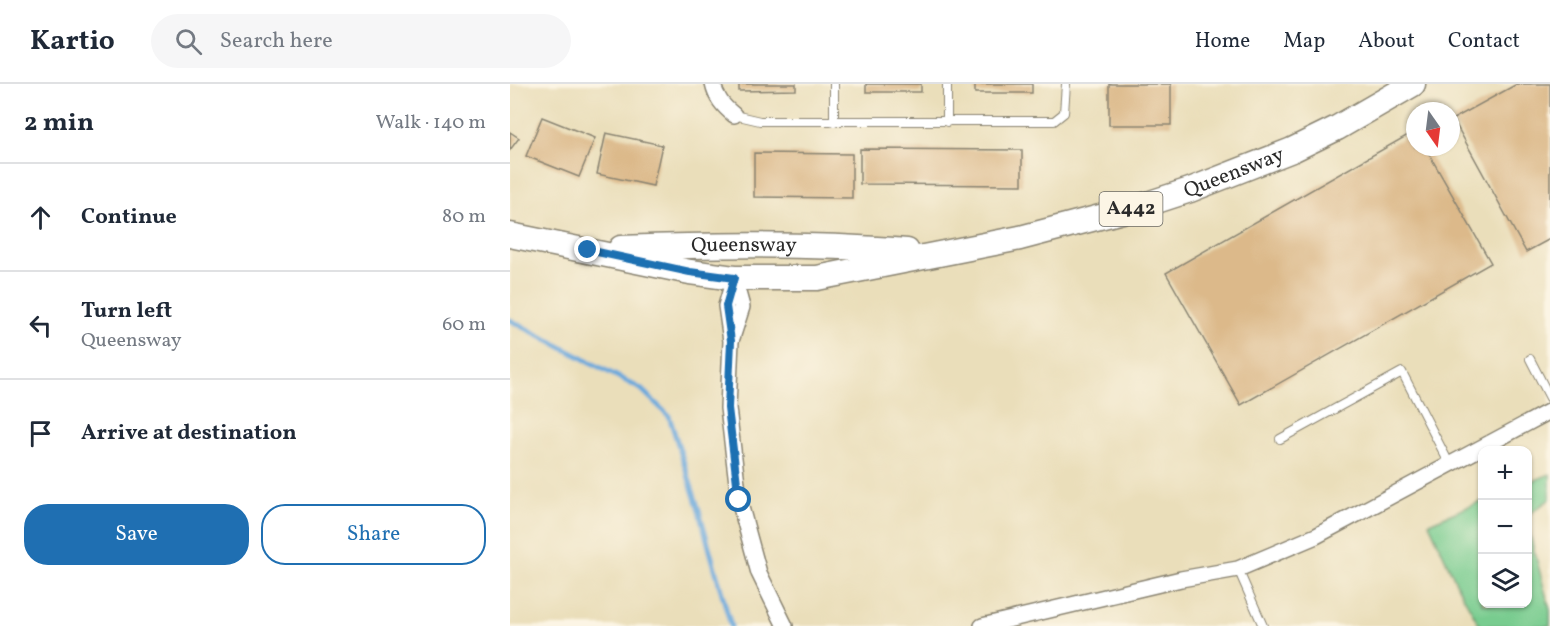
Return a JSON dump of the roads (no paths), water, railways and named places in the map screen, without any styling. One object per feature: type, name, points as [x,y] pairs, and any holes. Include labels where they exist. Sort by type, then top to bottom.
[{"type":"main road","name":"Queensway","points":[[510,235],[690,272],[734,278],[817,278],[1020,238],[1138,207],[1190,190],[1292,150],[1337,128],[1413,84]]},
{"type":"main road","name":"Queensway","points":[[588,250],[692,245],[839,245],[937,253]]},
{"type":"main road","points":[[734,278],[735,246]]},
{"type":"street","points":[[713,84],[715,94],[734,115]]},
{"type":"street","points":[[734,278],[742,307],[731,341],[728,408],[739,500],[759,573],[784,626]]},
{"type":"street","points":[[982,626],[1018,621],[1181,579],[1238,569],[1316,536],[1550,411]]},
{"type":"lane","points":[[834,84],[834,122]]},
{"type":"lane","points":[[947,84],[947,122]]},
{"type":"lane","points":[[734,115],[760,121],[1054,121],[1065,113],[1066,84]]},
{"type":"lane","points":[[1530,359],[1550,398]]},
{"type":"lane","points":[[1281,439],[1402,372],[1450,465]]},
{"type":"lane","points":[[1238,569],[1263,626]]},
{"type":"waterway","points":[[510,320],[641,389],[669,416],[698,507],[731,626]]}]
